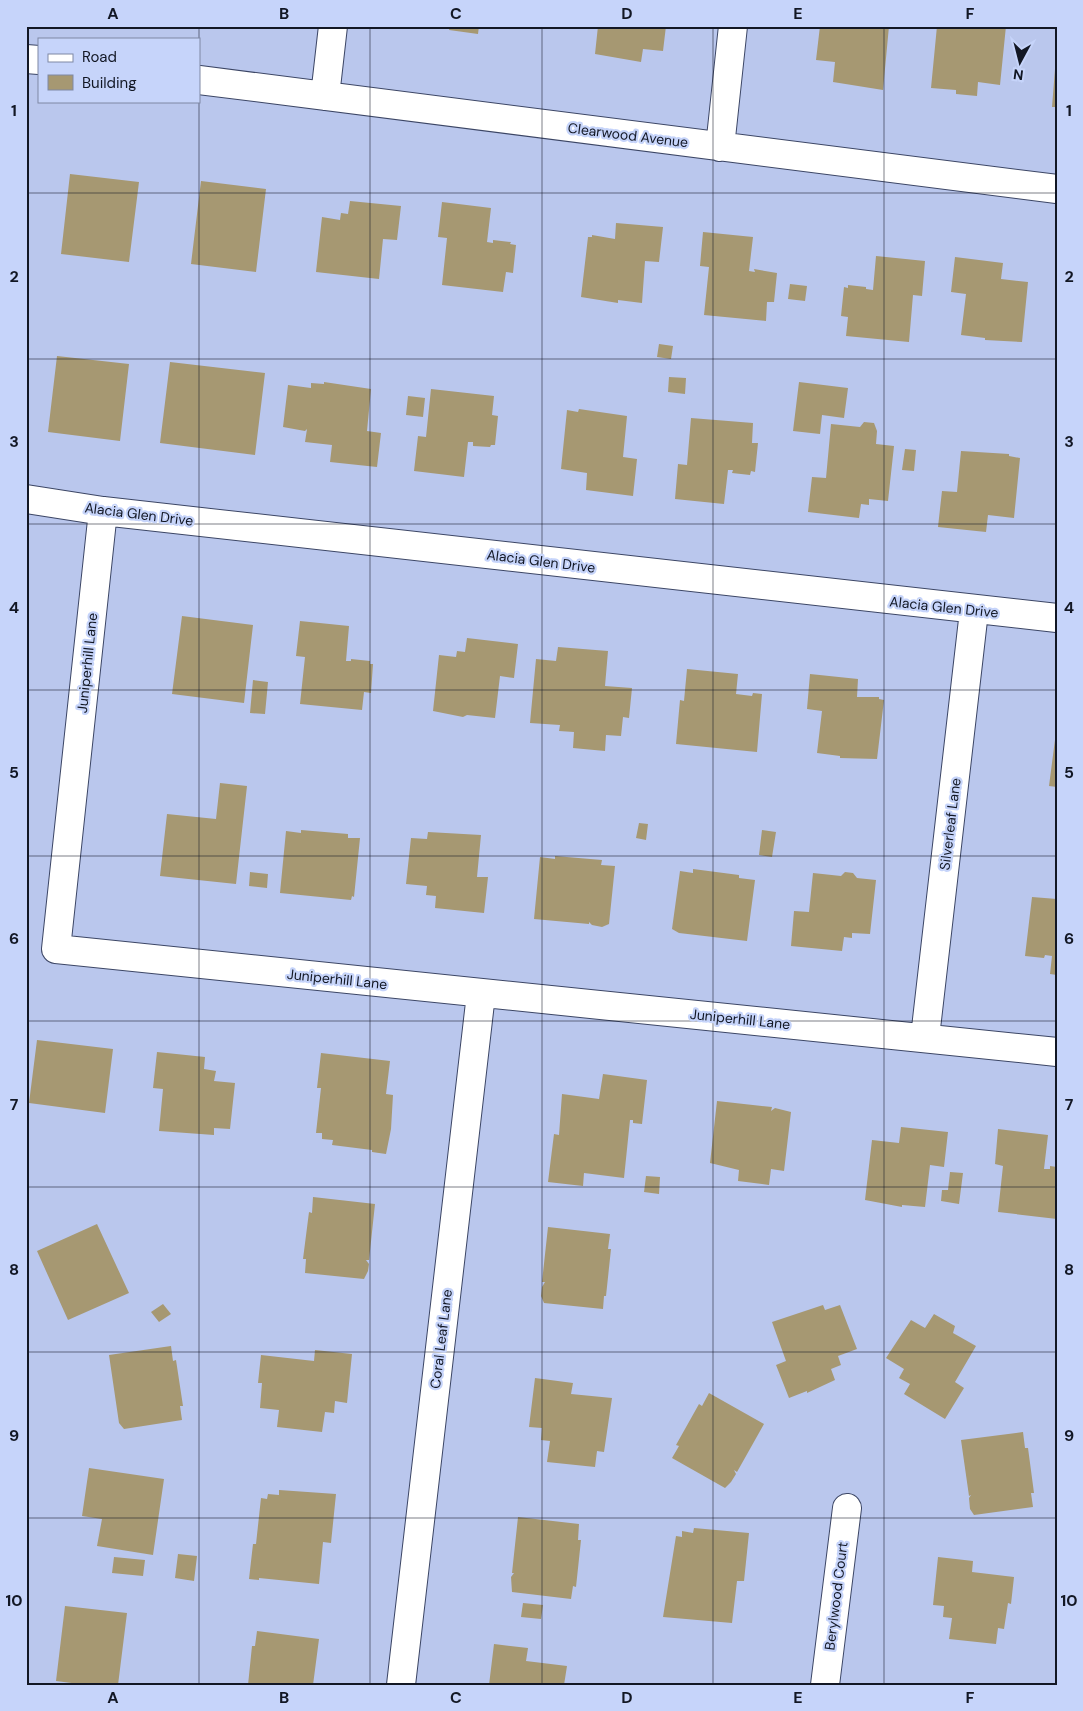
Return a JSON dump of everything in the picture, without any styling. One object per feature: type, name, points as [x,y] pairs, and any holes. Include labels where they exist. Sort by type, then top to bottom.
[{"type":"street","points":[[325,96],[333,26]]},
{"type":"street","points":[[720,147],[733,26]]},
{"type":"street","name":"Clearwood Avenue","points":[[200,80],[1057,189]]},
{"type":"street","name":"Alacia Glen Drive","points":[[26,498],[103,510],[974,611],[1057,618]]},
{"type":"street","name":"Juniperhill Lane","points":[[103,510],[56,949],[1057,1052]]},
{"type":"street","name":"Silverleaf Lane","points":[[925,1037],[974,611]]},
{"type":"street","name":"Coral Leaf Lane","points":[[401,1685],[481,994]]},
{"type":"street","name":"Berylwood Court","points":[[825,1685],[847,1508]]},
{"type":"building","points":[[450,26],[479,26],[478,34],[449,30]]},
{"type":"building","points":[[598,26],[666,26],[663,51],[643,49],[641,62],[595,54]]},
{"type":"building","points":[[820,26],[889,26],[883,90],[833,82],[835,62],[816,60]]},
{"type":"building","points":[[937,26],[1006,26],[1000,85],[978,82],[977,96],[956,94],[956,90],[931,88]]},
{"type":"building","points":[[1055,69],[1057,69],[1057,107],[1052,107]]},
{"type":"building","points":[[70,174],[139,182],[129,262],[61,254]]},
{"type":"building","points":[[201,181],[266,189],[256,272],[191,264]]},
{"type":"building","points":[[350,201],[401,206],[397,240],[383,239],[379,279],[316,272],[322,217],[340,220],[341,213],[348,214]]},
{"type":"building","points":[[442,202],[491,208],[487,242],[493,243],[493,240],[511,242],[510,244],[516,245],[513,273],[506,272],[503,292],[442,285],[447,238],[438,237]]},
{"type":"building","points":[[616,223],[663,227],[659,262],[645,261],[642,303],[618,300],[618,303],[581,297],[588,237],[592,237],[592,235],[615,239]]},
{"type":"building","points":[[703,232],[753,237],[749,271],[755,272],[754,269],[777,273],[774,302],[767,302],[766,321],[704,315],[709,267],[700,266]]},
{"type":"building","points":[[876,256],[925,261],[922,296],[913,295],[909,342],[846,336],[848,317],[841,316],[844,287],[848,288],[848,285],[866,287],[866,289],[873,290]]},
{"type":"building","points":[[955,257],[1003,263],[1001,279],[1028,282],[1022,342],[985,340],[985,338],[961,335],[966,294],[951,292]]},
{"type":"building","points":[[790,284],[807,286],[805,301],[788,299]]},
{"type":"building","points":[[659,344],[673,346],[671,359],[657,357]]},
{"type":"building","points":[[57,356],[129,364],[120,441],[48,432]]},
{"type":"building","points":[[170,362],[265,373],[255,455],[160,443]]},
{"type":"building","points":[[669,377],[686,378],[685,394],[668,392]]},
{"type":"building","points":[[324,382],[371,389],[367,431],[381,433],[377,467],[330,462],[332,445],[305,442],[307,429],[305,431],[283,427],[288,385],[311,388],[311,383],[324,384]]},
{"type":"building","points":[[799,382],[848,388],[844,418],[822,415],[820,434],[793,431]]},
{"type":"building","points":[[431,389],[494,396],[492,415],[498,416],[495,445],[490,447],[473,446],[473,442],[468,442],[464,477],[414,471],[418,436],[426,437]]},
{"type":"building","points":[[408,396],[425,398],[423,417],[406,415]]},
{"type":"building","points":[[579,409],[627,416],[623,457],[637,459],[633,496],[586,490],[587,473],[561,469],[567,410],[578,412]]},
{"type":"building","points":[[691,418],[753,423],[752,443],[758,443],[755,472],[751,471],[750,475],[732,473],[733,470],[728,470],[724,504],[675,499],[678,464],[687,465]]},
{"type":"building","points":[[864,422],[874,423],[877,431],[876,444],[894,446],[888,501],[869,499],[869,505],[861,504],[859,518],[808,512],[812,477],[826,478],[831,424],[860,427]]},
{"type":"building","points":[[905,449],[916,450],[914,471],[902,470]]},
{"type":"building","points":[[961,451],[1009,454],[1009,456],[1020,458],[1014,518],[988,515],[986,532],[938,527],[942,491],[957,492]]},
{"type":"building","points":[[182,616],[253,625],[244,703],[172,694]]},
{"type":"building","points":[[300,621],[349,626],[346,661],[351,661],[351,659],[370,661],[370,664],[373,664],[371,693],[364,692],[362,710],[300,704],[305,657],[296,656]]},
{"type":"building","points":[[467,638],[518,644],[514,678],[500,676],[495,718],[467,715],[463,717],[433,711],[439,655],[456,657],[457,651],[465,652]]},
{"type":"building","points":[[558,647],[608,651],[605,686],[632,688],[629,718],[623,717],[621,736],[606,735],[605,751],[573,748],[574,732],[559,731],[560,725],[530,723],[536,659],[556,661]]},
{"type":"building","points":[[687,669],[738,674],[736,694],[752,696],[753,693],[762,694],[757,752],[676,744],[680,700],[684,701]]},
{"type":"building","points":[[810,674],[858,679],[857,697],[879,697],[879,699],[884,700],[877,759],[840,758],[840,756],[817,753],[822,711],[807,709]]},
{"type":"building","points":[[253,680],[268,682],[265,714],[250,713]]},
{"type":"building","points":[[1057,732],[1057,787],[1049,786]]},
{"type":"building","points":[[220,783],[247,786],[236,884],[160,876],[167,814],[216,819]]},
{"type":"building","points":[[639,823],[648,824],[646,840],[636,838]]},
{"type":"building","points":[[301,830],[348,834],[348,838],[360,838],[354,897],[352,896],[351,900],[280,893],[286,831],[301,833]]},
{"type":"building","points":[[762,830],[776,832],[772,857],[759,855]]},
{"type":"building","points":[[428,832],[481,835],[477,877],[488,877],[484,913],[435,908],[436,896],[426,895],[427,886],[406,884],[411,838],[427,839]]},
{"type":"building","points":[[555,856],[602,860],[601,865],[615,866],[609,924],[602,927],[592,925],[589,922],[589,924],[534,919],[540,857],[555,859]]},
{"type":"building","points":[[693,869],[739,875],[739,878],[755,880],[747,941],[679,933],[672,929],[680,871],[693,873]]},
{"type":"building","points":[[250,872],[268,874],[267,888],[249,886]]},
{"type":"building","points":[[845,872],[853,873],[857,878],[876,880],[870,934],[852,933],[852,938],[844,937],[842,951],[791,946],[794,911],[809,912],[813,873],[841,876]]},
{"type":"building","points":[[1032,897],[1057,899],[1057,975],[1050,974],[1052,956],[1045,955],[1044,958],[1025,956]]},
{"type":"building","points":[[37,1040],[113,1049],[105,1113],[29,1103]]},
{"type":"building","points":[[157,1052],[205,1057],[204,1069],[216,1071],[214,1081],[235,1083],[230,1129],[214,1128],[214,1135],[159,1131],[163,1089],[153,1088]]},
{"type":"building","points":[[321,1053],[390,1061],[386,1094],[393,1095],[391,1129],[386,1154],[372,1152],[372,1150],[332,1145],[333,1140],[322,1139],[322,1133],[316,1133],[321,1088],[317,1088]]},
{"type":"building","points":[[603,1074],[647,1080],[642,1124],[633,1123],[633,1120],[630,1120],[624,1178],[584,1173],[583,1186],[548,1182],[554,1134],[559,1135],[562,1094],[599,1099]]},
{"type":"building","points":[[717,1101],[772,1107],[771,1111],[775,1108],[791,1112],[784,1171],[771,1169],[769,1185],[738,1181],[739,1170],[710,1163]]},
{"type":"building","points":[[901,1127],[948,1132],[944,1167],[930,1165],[925,1207],[902,1205],[902,1207],[865,1200],[872,1140],[899,1143]]},
{"type":"building","points":[[998,1129],[1048,1135],[1044,1169],[1050,1169],[1050,1166],[1057,1167],[1057,1219],[998,1212],[1003,1166],[995,1164]]},
{"type":"building","points":[[950,1172],[963,1173],[959,1204],[941,1201],[942,1190],[948,1190]]},
{"type":"building","points":[[646,1176],[660,1177],[659,1194],[644,1192]]},
{"type":"building","points":[[313,1197],[375,1204],[369,1260],[366,1260],[369,1264],[368,1271],[364,1279],[305,1273],[306,1259],[303,1259],[309,1212],[312,1213]]},
{"type":"building","points":[[97,1224],[129,1293],[68,1320],[37,1251]]},
{"type":"building","points":[[548,1227],[610,1234],[608,1249],[611,1249],[603,1309],[544,1303],[541,1296],[542,1287],[545,1282],[542,1282]]},
{"type":"building","points":[[163,1304],[171,1314],[159,1322],[151,1312]]},
{"type":"building","points":[[823,1305],[825,1310],[840,1305],[857,1349],[838,1356],[841,1365],[831,1369],[835,1380],[807,1393],[807,1391],[789,1398],[776,1365],[786,1361],[772,1322]]},
{"type":"building","points":[[934,1314],[955,1326],[953,1333],[976,1346],[955,1382],[964,1388],[945,1419],[904,1394],[910,1384],[899,1378],[904,1369],[886,1358],[911,1320],[925,1328]]},
{"type":"building","points":[[171,1346],[173,1361],[176,1360],[183,1406],[180,1406],[182,1420],[124,1429],[119,1423],[109,1355]]},
{"type":"building","points":[[315,1350],[352,1354],[347,1403],[335,1401],[334,1413],[325,1412],[322,1432],[277,1427],[279,1410],[260,1408],[262,1383],[258,1383],[261,1355],[314,1361]]},
{"type":"building","points":[[535,1378],[573,1383],[571,1394],[612,1398],[604,1452],[597,1451],[595,1467],[547,1462],[550,1441],[541,1440],[542,1428],[529,1427]]},
{"type":"building","points":[[709,1393],[764,1424],[737,1472],[734,1470],[736,1474],[725,1488],[672,1458],[679,1446],[676,1445],[699,1404],[702,1406]]},
{"type":"building","points":[[1023,1432],[1025,1448],[1028,1448],[1034,1493],[1031,1493],[1033,1507],[974,1515],[970,1509],[969,1498],[971,1495],[969,1496],[961,1440]]},
{"type":"building","points":[[89,1468],[164,1479],[153,1555],[97,1546],[102,1519],[82,1516]]},
{"type":"building","points":[[279,1490],[336,1494],[331,1543],[323,1542],[319,1584],[259,1578],[259,1580],[249,1579],[253,1544],[256,1544],[261,1498],[267,1499],[268,1494],[279,1495]]},
{"type":"building","points":[[518,1517],[579,1524],[578,1540],[581,1540],[576,1587],[573,1586],[571,1599],[512,1592],[511,1577],[514,1573],[512,1573]]},
{"type":"building","points":[[694,1528],[749,1533],[744,1581],[737,1581],[732,1623],[663,1617],[676,1536],[682,1537],[682,1531],[693,1533]]},
{"type":"building","points":[[178,1554],[197,1556],[194,1581],[175,1578]]},
{"type":"building","points":[[114,1557],[145,1560],[143,1576],[112,1573]]},
{"type":"building","points":[[938,1557],[973,1561],[972,1572],[1014,1577],[1011,1604],[1008,1603],[1004,1629],[998,1628],[996,1644],[949,1639],[952,1618],[943,1617],[944,1606],[933,1605]]},
{"type":"building","points":[[523,1603],[543,1605],[541,1619],[521,1617]]},
{"type":"building","points":[[65,1606],[127,1613],[118,1685],[87,1685],[56,1681]]},
{"type":"building","points":[[257,1631],[319,1639],[313,1685],[248,1685],[252,1646],[255,1646]]},
{"type":"building","points":[[494,1644],[528,1648],[526,1661],[567,1666],[564,1685],[489,1685]]}]
